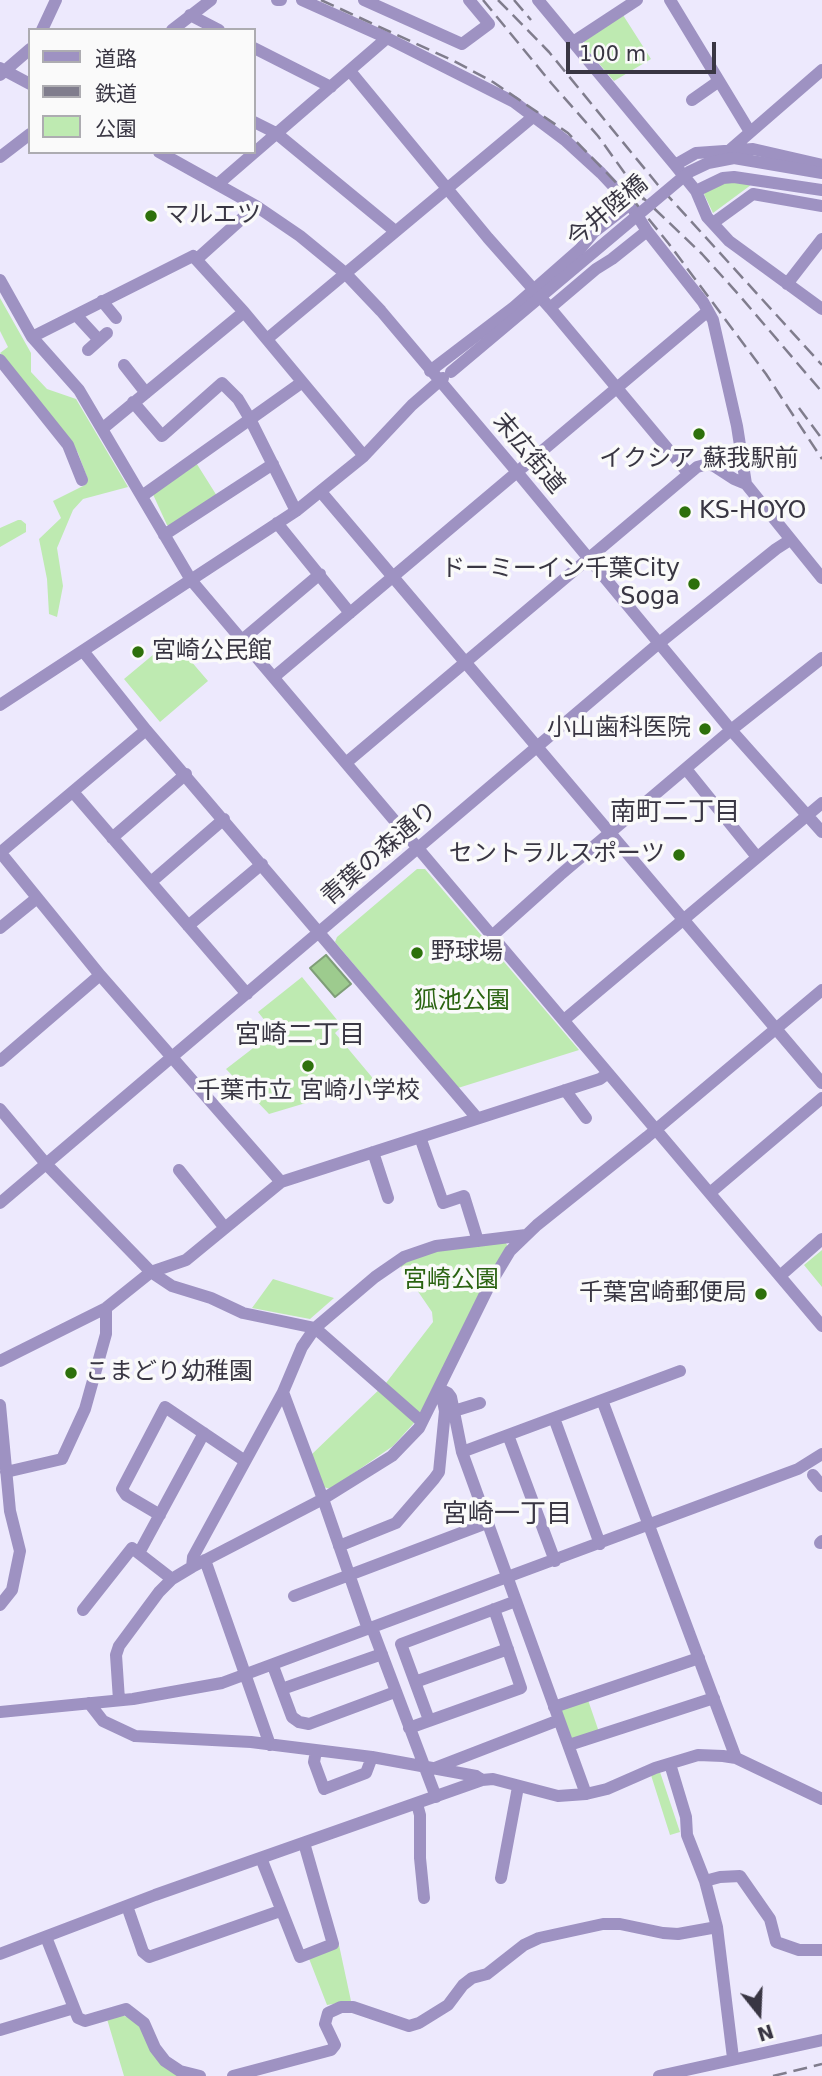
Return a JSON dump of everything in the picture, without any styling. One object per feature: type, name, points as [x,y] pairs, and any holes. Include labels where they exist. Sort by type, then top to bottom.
[{"type":"street","points":[[43,28],[56,0]]},
{"type":"street","points":[[174,28],[211,0]]},
{"type":"street","points":[[302,0],[387,38],[514,102],[601,173],[630,204],[647,231],[708,311],[718,339],[737,426],[746,484]]},
{"type":"street","points":[[364,0],[462,44],[489,24],[469,0]]},
{"type":"street","points":[[538,0],[676,164],[695,191],[707,217],[736,247],[822,309]]},
{"type":"street","points":[[573,42],[637,0]]},
{"type":"street","points":[[670,0],[750,132]]},
{"type":"street","points":[[190,15],[215,28]]},
{"type":"street","points":[[256,151],[387,38]]},
{"type":"street","points":[[256,49],[331,87]]},
{"type":"street","points":[[28,51],[2,72],[28,83]]},
{"type":"street","points":[[350,71],[688,473]]},
{"type":"street","points":[[731,149],[820,76]]},
{"type":"street","points":[[692,100],[719,81]]},
{"type":"street","points":[[267,339],[534,116]]},
{"type":"street","points":[[256,123],[276,134],[395,231]]},
{"type":"street","points":[[0,157],[28,136]]},
{"type":"street","points":[[676,164],[700,155],[731,149],[754,149],[822,165]]},
{"type":"street","name":"末広街道","points":[[163,154],[256,206],[300,236],[345,273],[381,311],[517,472],[731,730],[822,832]]},
{"type":"street","points":[[218,184],[253,154]]},
{"type":"street","name":"今井陸橋","points":[[0,705],[296,512],[364,456],[412,405],[682,177],[716,160],[744,158],[822,173]]},
{"type":"street","points":[[695,191],[714,179],[734,177],[822,190]]},
{"type":"street","points":[[768,195],[772,181]]},
{"type":"street","points":[[713,223],[753,194],[819,202]]},
{"type":"street","points":[[430,371],[534,290],[630,204]]},
{"type":"street","points":[[197,259],[256,206]]},
{"type":"street","points":[[550,308],[608,259],[647,231]]},
{"type":"street","points":[[787,284],[822,239]]},
{"type":"street","points":[[32,337],[193,256],[244,312],[364,456]]},
{"type":"street","points":[[0,279],[32,337],[79,390],[191,580],[822,1326]]},
{"type":"street","points":[[102,301],[116,318]]},
{"type":"street","points":[[274,677],[708,311]]},
{"type":"street","points":[[102,429],[244,312]]},
{"type":"street","points":[[76,315],[103,337],[88,350]]},
{"type":"street","points":[[0,360],[68,444],[82,480]]},
{"type":"street","points":[[124,365],[146,393]]},
{"type":"street","points":[[133,402],[162,436],[222,383],[238,399],[250,419],[296,512]]},
{"type":"street","points":[[142,496],[302,383]]},
{"type":"street","points":[[164,535],[273,464]]},
{"type":"street","points":[[347,762],[697,467],[708,464],[746,484],[822,578]]},
{"type":"street","points":[[321,492],[822,1083]]},
{"type":"street","points":[[277,523],[350,613]]},
{"type":"street","name":"青葉の森通り","points":[[0,1203],[539,748],[658,644],[790,540]]},
{"type":"street","points":[[242,640],[320,574]]},
{"type":"street","points":[[83,651],[146,730],[477,1118]]},
{"type":"street","points":[[492,936],[731,730],[822,658]]},
{"type":"street","points":[[146,730],[0,852],[100,975],[281,1182]]},
{"type":"street","points":[[686,769],[757,857]]},
{"type":"street","points":[[112,838],[186,774]]},
{"type":"street","points":[[73,792],[247,994]]},
{"type":"street","points":[[564,1020],[822,803]]},
{"type":"street","points":[[151,883],[224,819]]},
{"type":"street","points":[[188,926],[262,864]]},
{"type":"street","points":[[0,928],[37,898]]},
{"type":"street","points":[[0,1061],[100,975]]},
{"type":"street","points":[[119,1700],[119,1646],[159,1592],[172,1579],[192,1567],[323,1499],[392,1456],[422,1422],[489,1286],[510,1251],[822,990]]},
{"type":"street","points":[[0,1361],[106,1308],[151,1272],[186,1260],[281,1182],[600,1079],[608,1073]]},
{"type":"street","points":[[565,1090],[586,1118]]},
{"type":"street","points":[[711,1192],[822,1098]]},
{"type":"street","points":[[0,1109],[47,1165],[151,1272],[172,1286],[211,1298],[243,1313],[315,1328],[422,1422]]},
{"type":"street","points":[[420,1137],[443,1203],[464,1196],[478,1241]]},
{"type":"street","points":[[373,1152],[388,1198]]},
{"type":"street","points":[[180,1170],[225,1228]]},
{"type":"street","points":[[192,1567],[193,1557],[283,1392],[302,1347],[315,1328],[374,1276],[404,1257],[436,1246],[526,1235]]},
{"type":"street","points":[[780,1276],[822,1239]]},
{"type":"street","points":[[6,1472],[62,1459],[85,1409],[106,1334],[106,1308]]},
{"type":"street","points":[[462,1452],[680,1371]]},
{"type":"street","points":[[440,1389],[448,1393],[462,1452],[586,1794]]},
{"type":"street","points":[[339,1546],[396,1523],[439,1472],[445,1411],[440,1389]]},
{"type":"street","points":[[283,1392],[349,1574],[409,1728],[428,1769],[436,1797]]},
{"type":"street","points":[[602,1400],[736,1758]]},
{"type":"street","points":[[454,1412],[480,1403]]},
{"type":"street","points":[[0,1405],[10,1511],[20,1551],[12,1590],[0,1605]]},
{"type":"street","points":[[160,1515],[122,1489],[165,1407],[245,1461]]},
{"type":"street","points":[[554,1418],[600,1544]]},
{"type":"street","points":[[139,1553],[204,1433]]},
{"type":"street","points":[[508,1435],[555,1561]]},
{"type":"street","points":[[0,1712],[119,1700],[222,1683],[799,1469],[822,1454]]},
{"type":"street","points":[[294,1596],[487,1523]]},
{"type":"street","points":[[83,1611],[132,1548],[172,1579]]},
{"type":"street","points":[[205,1560],[270,1745]]},
{"type":"street","points":[[429,1720],[401,1644],[516,1601]]},
{"type":"street","points":[[409,1728],[522,1688],[494,1609]]},
{"type":"street","points":[[415,1682],[508,1649]]},
{"type":"street","points":[[282,1689],[382,1654]]},
{"type":"street","points":[[554,1707],[699,1658]]},
{"type":"street","points":[[273,1666],[292,1717],[299,1723],[309,1724],[395,1692]]},
{"type":"street","points":[[569,1745],[714,1698]]},
{"type":"street","points":[[89,1703],[103,1721],[135,1736],[270,1745],[372,1757],[476,1776],[482,1780]]},
{"type":"street","points":[[428,1769],[559,1720]]},
{"type":"street","points":[[316,1751],[314,1762],[324,1789],[366,1773],[372,1757]]},
{"type":"street","points":[[0,1954],[482,1780],[493,1779],[558,1796],[586,1794],[607,1789],[655,1768],[698,1755],[736,1758],[822,1799]]},
{"type":"street","points":[[670,1764],[685,1817],[687,1835],[705,1881],[717,1927],[733,2058]]},
{"type":"street","points":[[501,1878],[518,1787]]},
{"type":"street","points":[[417,1804],[420,1815],[424,1898]]},
{"type":"street","points":[[261,1858],[300,1957],[334,1944],[304,1843]]},
{"type":"street","points":[[705,1881],[740,1876],[770,1919],[776,1942],[799,1950],[822,1950]]},
{"type":"street","points":[[127,1906],[143,1952],[149,1957],[280,1911]]},
{"type":"street","points":[[233,2076],[331,2050],[335,2045],[325,2024],[328,2013],[341,2007],[354,2007],[409,2025],[419,2023],[448,2005],[472,1978],[487,1974],[524,1945],[539,1938],[603,1924],[620,1924],[678,1934],[717,1927]]},
{"type":"street","points":[[46,1937],[78,2018],[85,2021],[125,2009],[144,2023],[155,2048],[165,2062],[180,2071],[200,2076]]},
{"type":"street","points":[[0,2030],[74,2008]]},
{"type":"street","points":[[659,2076],[822,2040]]},
{"type":"green space","points":[[623,15],[651,59],[614,81],[584,46],[584,41]]},
{"type":"green space","points":[[731,178],[755,182],[713,213],[704,194],[706,187]]},
{"type":"green space","points":[[0,298],[31,353],[31,372],[47,389],[76,399],[128,487],[83,499],[73,510],[57,548],[63,586],[57,617],[49,614],[47,579],[39,539],[61,518],[53,501],[85,485],[88,480],[71,442],[0,353],[8,347],[0,331]]},
{"type":"green space","points":[[195,461],[217,496],[171,526],[167,525],[151,490]]},
{"type":"green space","points":[[18,520],[26,524],[26,532],[0,547],[0,528]]},
{"type":"green space","points":[[172,639],[208,681],[160,722],[124,679]]},
{"type":"green space","name":"狐池公園","points":[[417,869],[425,869],[579,1050],[458,1088],[335,942],[337,937]]},
{"type":"green space","points":[[302,977],[342,1026],[335,1033],[376,1082],[269,1114],[226,1069],[274,1032],[258,1012]]},
{"type":"green space","name":"宮崎公園","points":[[505,1241],[508,1247],[424,1412],[393,1446],[331,1489],[323,1487],[311,1455],[386,1383],[433,1322],[432,1312],[400,1265],[439,1248]]},
{"type":"green space","points":[[822,1250],[822,1287],[804,1265]]},
{"type":"green space","points":[[273,1279],[334,1298],[310,1319],[252,1308]]},
{"type":"green space","points":[[588,1700],[599,1732],[569,1742],[558,1710]]},
{"type":"green space","points":[[659,1769],[680,1832],[670,1835],[650,1772]]},
{"type":"green space","points":[[339,1945],[351,2001],[327,2005],[308,1956]]},
{"type":"green space","points":[[120,2015],[136,2019],[180,2076],[124,2076],[107,2019]]},
{"type":"shaded area","points":[[326,955],[351,984],[335,997],[310,968]]},
{"type":"railway","points":[[321,0],[454,61],[493,82],[568,133],[634,201],[669,244],[766,374],[822,459]]},
{"type":"railway","points":[[483,0],[598,136],[644,200]]},
{"type":"railway","points":[[498,0],[549,52],[658,185],[822,365]]},
{"type":"railway","points":[[514,0],[531,20]]},
{"type":"railway","points":[[639,194],[702,254],[822,392]]},
{"type":"railway","points":[[799,408],[822,439]]},
{"type":"railway","points":[[773,2076],[822,2064]]},
{"type":"place","name":"マルエツ","points":[[151,216]]},
{"type":"place","name":"イクシア 蘇我駅前","points":[[699,434]]},
{"type":"place","name":"KS-HOYO","points":[[685,512]]},
{"type":"place","name":"ドーミーイン千葉City Soga","points":[[694,584]]},
{"type":"place","name":"宮崎公民館","points":[[138,652]]},
{"type":"place","name":"小山歯科医院","points":[[705,729]]},
{"type":"place","name":"セントラルスポーツ","points":[[679,855]]},
{"type":"place","name":"野球場","points":[[417,953]]},
{"type":"place","name":"千葉市立 宮崎小学校","points":[[308,1066]]},
{"type":"place","name":"千葉宮崎郵便局","points":[[761,1294]]},
{"type":"place","name":"こまどり幼稚園","points":[[71,1373]]},
{"type":"district","name":"南町二丁目","points":[[675,813]]},
{"type":"district","name":"宮崎二丁目","points":[[300,1036]]},
{"type":"district","name":"宮崎一丁目","points":[[507,1515]]}]
